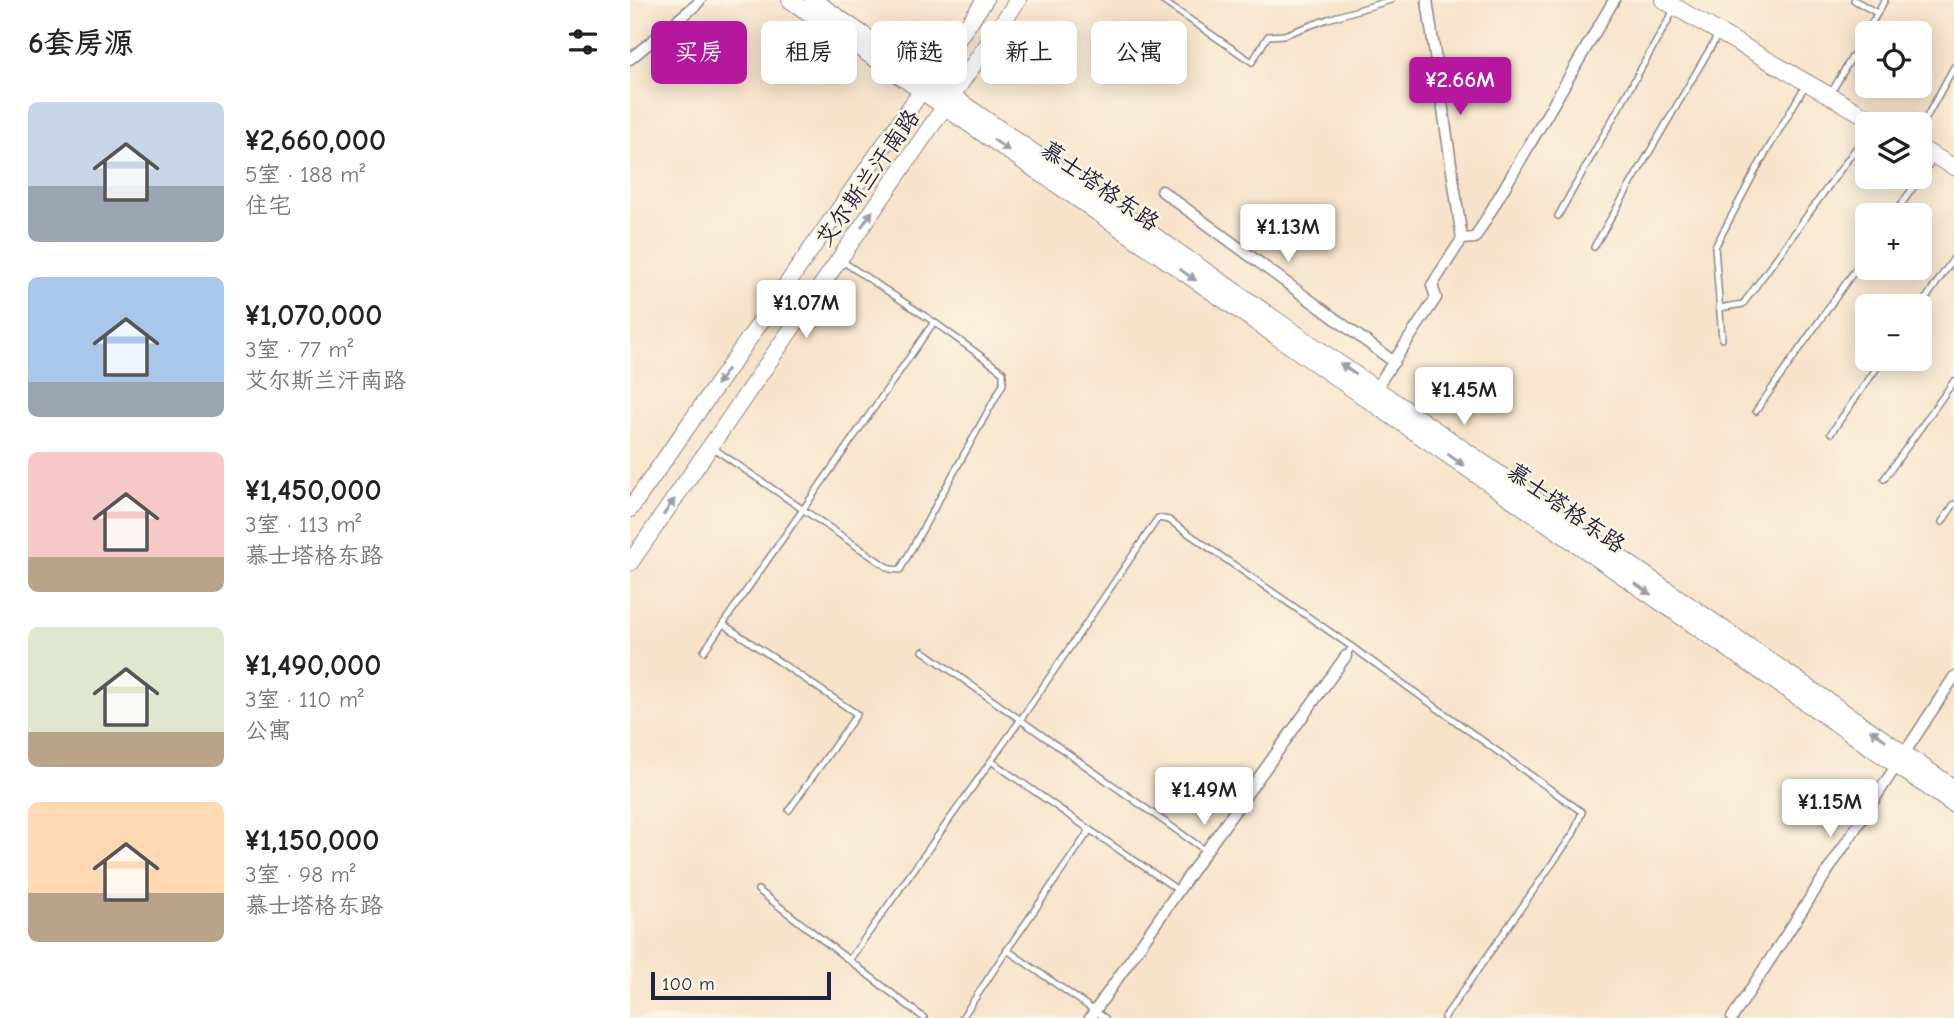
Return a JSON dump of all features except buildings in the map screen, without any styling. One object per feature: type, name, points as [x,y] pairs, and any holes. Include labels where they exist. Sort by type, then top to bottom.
[{"type":"main road","points":[[790,0],[925,85]]},
{"type":"main road","points":[[813,0],[948,101]]},
{"type":"main road","name":"艾尔斯兰汗南路","points":[[630,509],[985,0]]},
{"type":"main road","name":"艾尔斯兰汗南路","points":[[630,563],[1018,0]]},
{"type":"main road","points":[[1669,4],[1855,113]]},
{"type":"main road","name":"慕士塔格东路","points":[[948,101],[1376,388],[1901,759],[1954,805]]},
{"type":"main road","name":"慕士塔格东路","points":[[948,101],[1901,759],[1954,789]]},
{"type":"main road","points":[[1932,155],[1954,167]]},
{"type":"street","points":[[630,59],[700,0]]},
{"type":"street","points":[[1376,388],[1436,298],[1432,285],[1462,239],[1427,0]]},
{"type":"street","points":[[1462,239],[1475,238],[1614,0]]},
{"type":"street","points":[[1162,191],[1394,362]]},
{"type":"street","points":[[1093,1014],[1349,651]]},
{"type":"street","points":[[1732,1018],[1954,677]]},
{"type":"lane","points":[[1161,0],[1252,62],[1268,36],[1284,36],[1391,0]]},
{"type":"lane","points":[[1854,0],[1877,13]]},
{"type":"lane","points":[[1829,96],[1885,0]]},
{"type":"lane","points":[[1558,216],[1669,4]]},
{"type":"lane","points":[[1594,247],[1719,33]]},
{"type":"lane","points":[[1929,112],[1954,67]]},
{"type":"lane","points":[[1722,340],[1714,247],[1807,83]]},
{"type":"lane","points":[[1719,308],[1743,304],[1855,152]]},
{"type":"lane","points":[[1902,203],[1935,157]]},
{"type":"lane","points":[[1929,294],[1954,258]]},
{"type":"lane","points":[[711,446],[890,569],[900,570],[1003,384],[1003,372],[839,259]]},
{"type":"lane","points":[[1756,411],[1855,270]]},
{"type":"lane","points":[[704,651],[934,322]]},
{"type":"lane","points":[[1831,433],[1875,371]]},
{"type":"lane","points":[[1884,479],[1954,381]]},
{"type":"lane","points":[[1942,522],[1954,504]]},
{"type":"lane","points":[[850,959],[1021,719],[1158,518],[1169,520],[1349,651],[1582,812],[1573,834],[1444,1018]]},
{"type":"lane","points":[[723,624],[857,714],[789,810]]},
{"type":"lane","points":[[923,651],[1206,851]]},
{"type":"lane","points":[[991,761],[1179,890]]},
{"type":"lane","points":[[962,1018],[1090,830]]},
{"type":"lane","points":[[758,890],[924,1018]]},
{"type":"lane","points":[[1007,950],[1093,1014],[1105,1018]]}]
